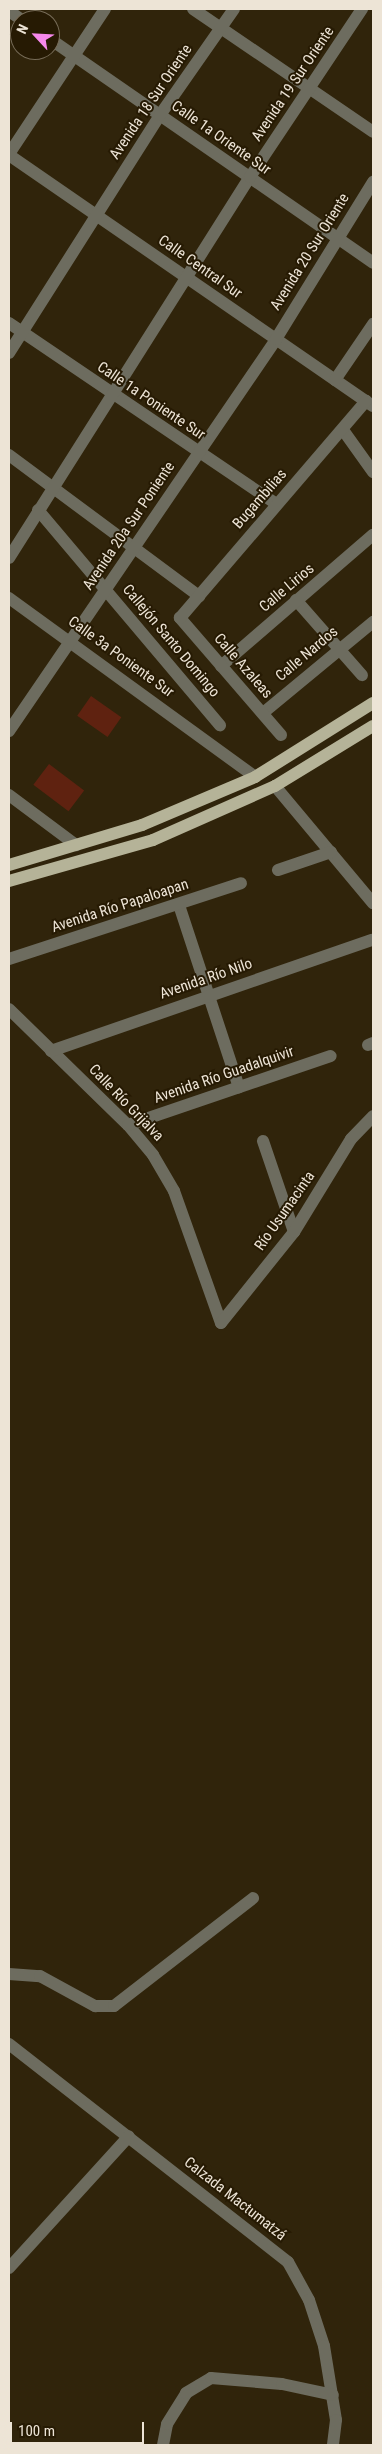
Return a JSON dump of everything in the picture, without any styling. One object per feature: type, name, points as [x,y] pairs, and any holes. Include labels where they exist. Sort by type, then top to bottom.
[{"type":"main road","points":[[9,865],[142,825],[255,777],[373,703]]},
{"type":"main road","points":[[9,881],[154,840],[275,786],[373,726]]},
{"type":"street","points":[[9,155],[105,9]]},
{"type":"street","points":[[193,9],[373,132]]},
{"type":"street","name":"Avenida 18 Sur Oriente","points":[[9,353],[160,115],[234,9]]},
{"type":"street","name":"Avenida 19 Sur Oriente","points":[[9,558],[250,178],[362,9]]},
{"type":"street","name":"Calle 1a Oriente Sur","points":[[60,46],[373,263]]},
{"type":"street","name":"Calle Central Sur","points":[[9,155],[369,403]]},
{"type":"street","name":"Avenida 20 Sur Oriente","points":[[276,339],[373,182]]},
{"type":"street","name":"Calle 1a Poniente Sur","points":[[9,323],[276,504]]},
{"type":"street","points":[[335,380],[373,324]]},
{"type":"street","name":"Avenida 20a Sur Poniente","points":[[9,731],[276,339]]},
{"type":"street","name":"Bugambilias","points":[[180,618],[276,504],[369,403]]},
{"type":"street","points":[[343,430],[373,472]]},
{"type":"street","points":[[9,455],[54,486],[199,596]]},
{"type":"street","name":"Callejón Santo Domingo","points":[[38,510],[107,589],[220,725]]},
{"type":"street","name":"Calle Lirios","points":[[221,666],[373,535]]},
{"type":"street","name":"Calle 3a Poniente Sur","points":[[9,598],[71,640],[255,777]]},
{"type":"street","points":[[296,600],[362,675]]},
{"type":"street","name":"Calle Azaleas","points":[[180,618],[281,735]]},
{"type":"street","name":"Calle Nardos","points":[[263,713],[339,648],[373,622]]},
{"type":"street","points":[[275,786],[373,904]]},
{"type":"street","points":[[9,794],[76,845]]},
{"type":"street","points":[[278,870],[331,852]]},
{"type":"street","name":"Avenida Río Papaloapan","points":[[9,959],[179,905],[241,883]]},
{"type":"street","points":[[179,905],[239,1086]]},
{"type":"street","name":"Avenida Río Nilo","points":[[52,1051],[210,994],[372,940]]},
{"type":"street","name":"Calle Río Grijalva","points":[[9,1009],[128,1126],[153,1155],[174,1191],[222,1323]]},
{"type":"street","name":"Avenida Río Guadalquivir","points":[[128,1126],[239,1086],[331,1056]]},
{"type":"street","name":"Río Usumacinta","points":[[222,1323],[294,1232],[351,1139],[373,1116]]},
{"type":"street","points":[[263,1141],[294,1232]]},
{"type":"street","points":[[9,1974],[40,1976],[95,2006],[114,2006],[253,1898]]},
{"type":"street","name":"Calzada Mactumatzá","points":[[9,2044],[288,2262],[300,2280],[318,2322],[336,2420],[332,2445]]},
{"type":"street","points":[[9,2268],[129,2136]]},
{"type":"street","points":[[163,2445],[168,2424],[186,2394],[212,2378],[282,2384],[333,2396]]},
{"type":"shaded area","points":[[91,696],[121,717],[108,737],[77,716]]},
{"type":"shaded area","points":[[49,764],[84,790],[68,811],[33,785]]}]
